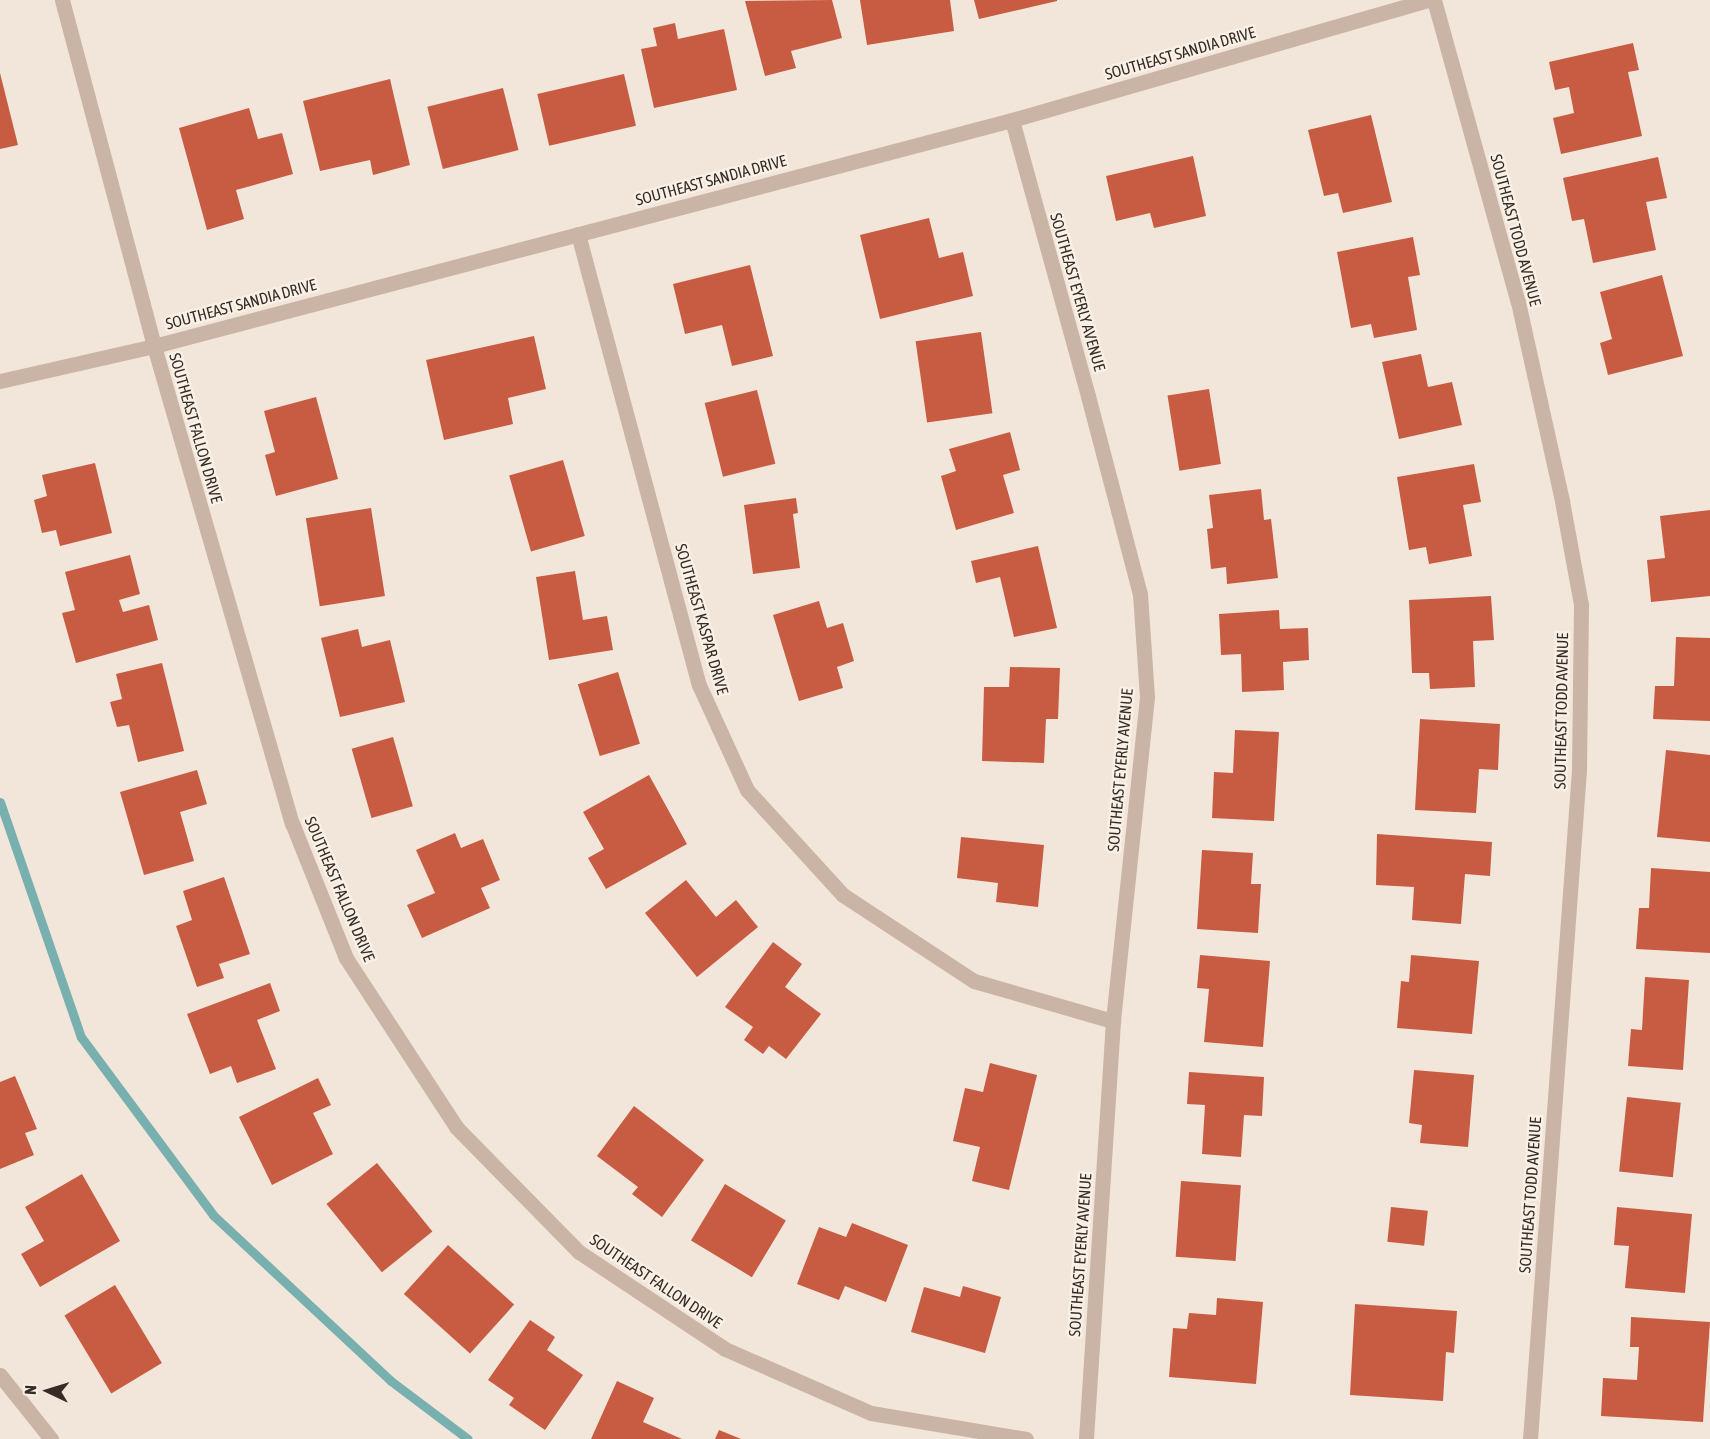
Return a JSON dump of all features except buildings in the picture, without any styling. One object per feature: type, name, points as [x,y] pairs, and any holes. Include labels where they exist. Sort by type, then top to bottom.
[{"type":"street","name":"SOUTHEAST FALLON DRIVE","points":[[62,0],[154,346],[292,823],[346,958],[456,1127],[579,1251],[725,1349],[871,1413],[1026,1439]]},
{"type":"street","name":"SOUTHEAST SANDIA DRIVE","points":[[0,381],[154,346],[1012,120],[1428,0]]},
{"type":"street","name":"SOUTHEAST TODD AVENUE","points":[[1434,0],[1518,302],[1562,501],[1581,605],[1579,770],[1530,1439]]},
{"type":"street","name":"SOUTHEAST EYERLY AVENUE","points":[[1012,120],[1140,594],[1147,697],[1113,1021],[1086,1439]]},
{"type":"street","name":"SOUTHEAST KASPAR DRIVE","points":[[578,234],[699,685],[747,790],[843,895],[974,981],[1113,1021]]},
{"type":"street","points":[[0,1375],[51,1439]]},
{"type":"waterway","points":[[0,802],[81,1037],[213,1215],[391,1381],[468,1439]]}]
